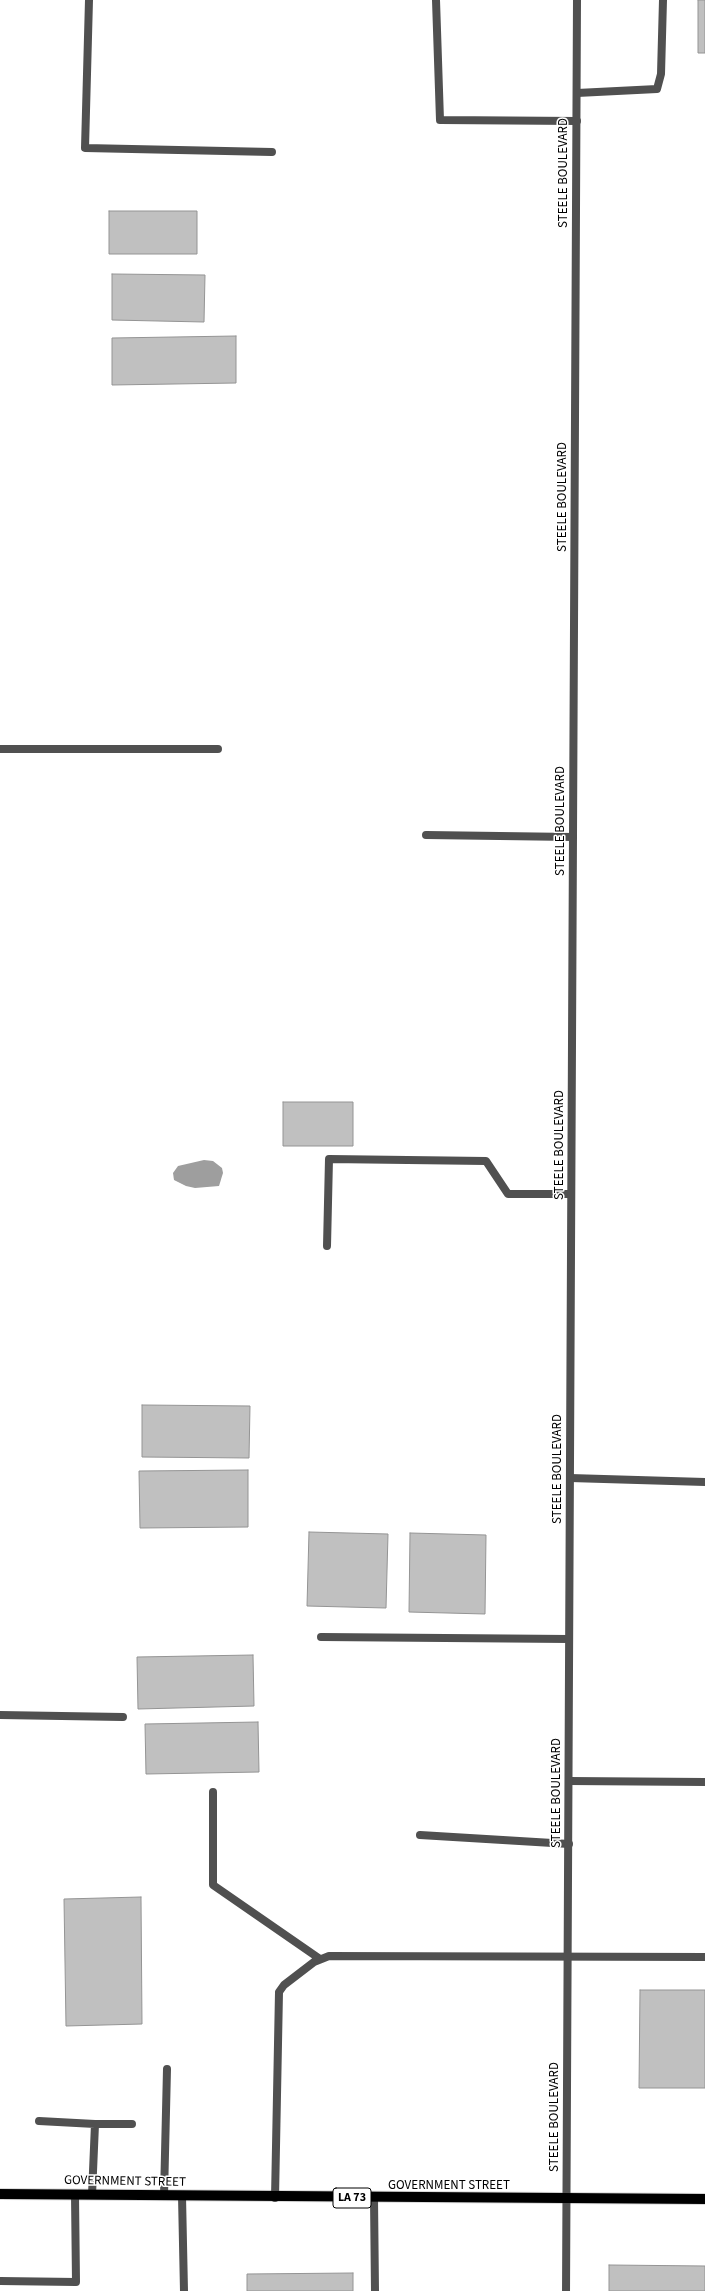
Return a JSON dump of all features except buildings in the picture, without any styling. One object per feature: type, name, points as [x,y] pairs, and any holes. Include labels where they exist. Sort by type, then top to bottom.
[{"type":"main road","name":"GOVERNMENT STREET","points":[[0,2194],[275,2198],[705,2199]]},
{"type":"street","points":[[89,0],[85,148],[272,152]]},
{"type":"street","points":[[436,0],[440,120],[576,121]]},
{"type":"street","name":"STEELE BOULEVARD","points":[[566,2291],[577,0]]},
{"type":"street","points":[[576,93],[657,89],[661,74],[663,0]]},
{"type":"street","points":[[0,749],[218,749]]},
{"type":"street","points":[[426,834],[573,837]]},
{"type":"street","points":[[328,1246],[328,1159],[486,1161],[508,1194],[571,1194]]},
{"type":"street","points":[[570,1478],[705,1482]]},
{"type":"street","points":[[321,1637],[569,1639]]},
{"type":"street","points":[[0,1715],[123,1717]]},
{"type":"street","points":[[569,1781],[705,1782]]},
{"type":"street","points":[[214,1792],[213,1885],[320,1959]]},
{"type":"street","points":[[420,1835],[569,1844]]},
{"type":"street","points":[[275,2198],[278,1992],[284,1984],[320,1959],[328,1956],[705,1957]]},
{"type":"street","points":[[164,2196],[166,2069]]},
{"type":"street","points":[[39,2121],[132,2124]]},
{"type":"street","points":[[92,2195],[95,2124]]},
{"type":"street","points":[[0,2281],[76,2282],[75,2195]]},
{"type":"street","points":[[182,2196],[184,2291]]},
{"type":"street","points":[[374,2198],[374,2291]]},
{"type":"shaded area","points":[[204,1160],[213,1161],[222,1168],[223,1173],[219,1186],[195,1188],[186,1186],[174,1180],[173,1173],[178,1166]]}]
